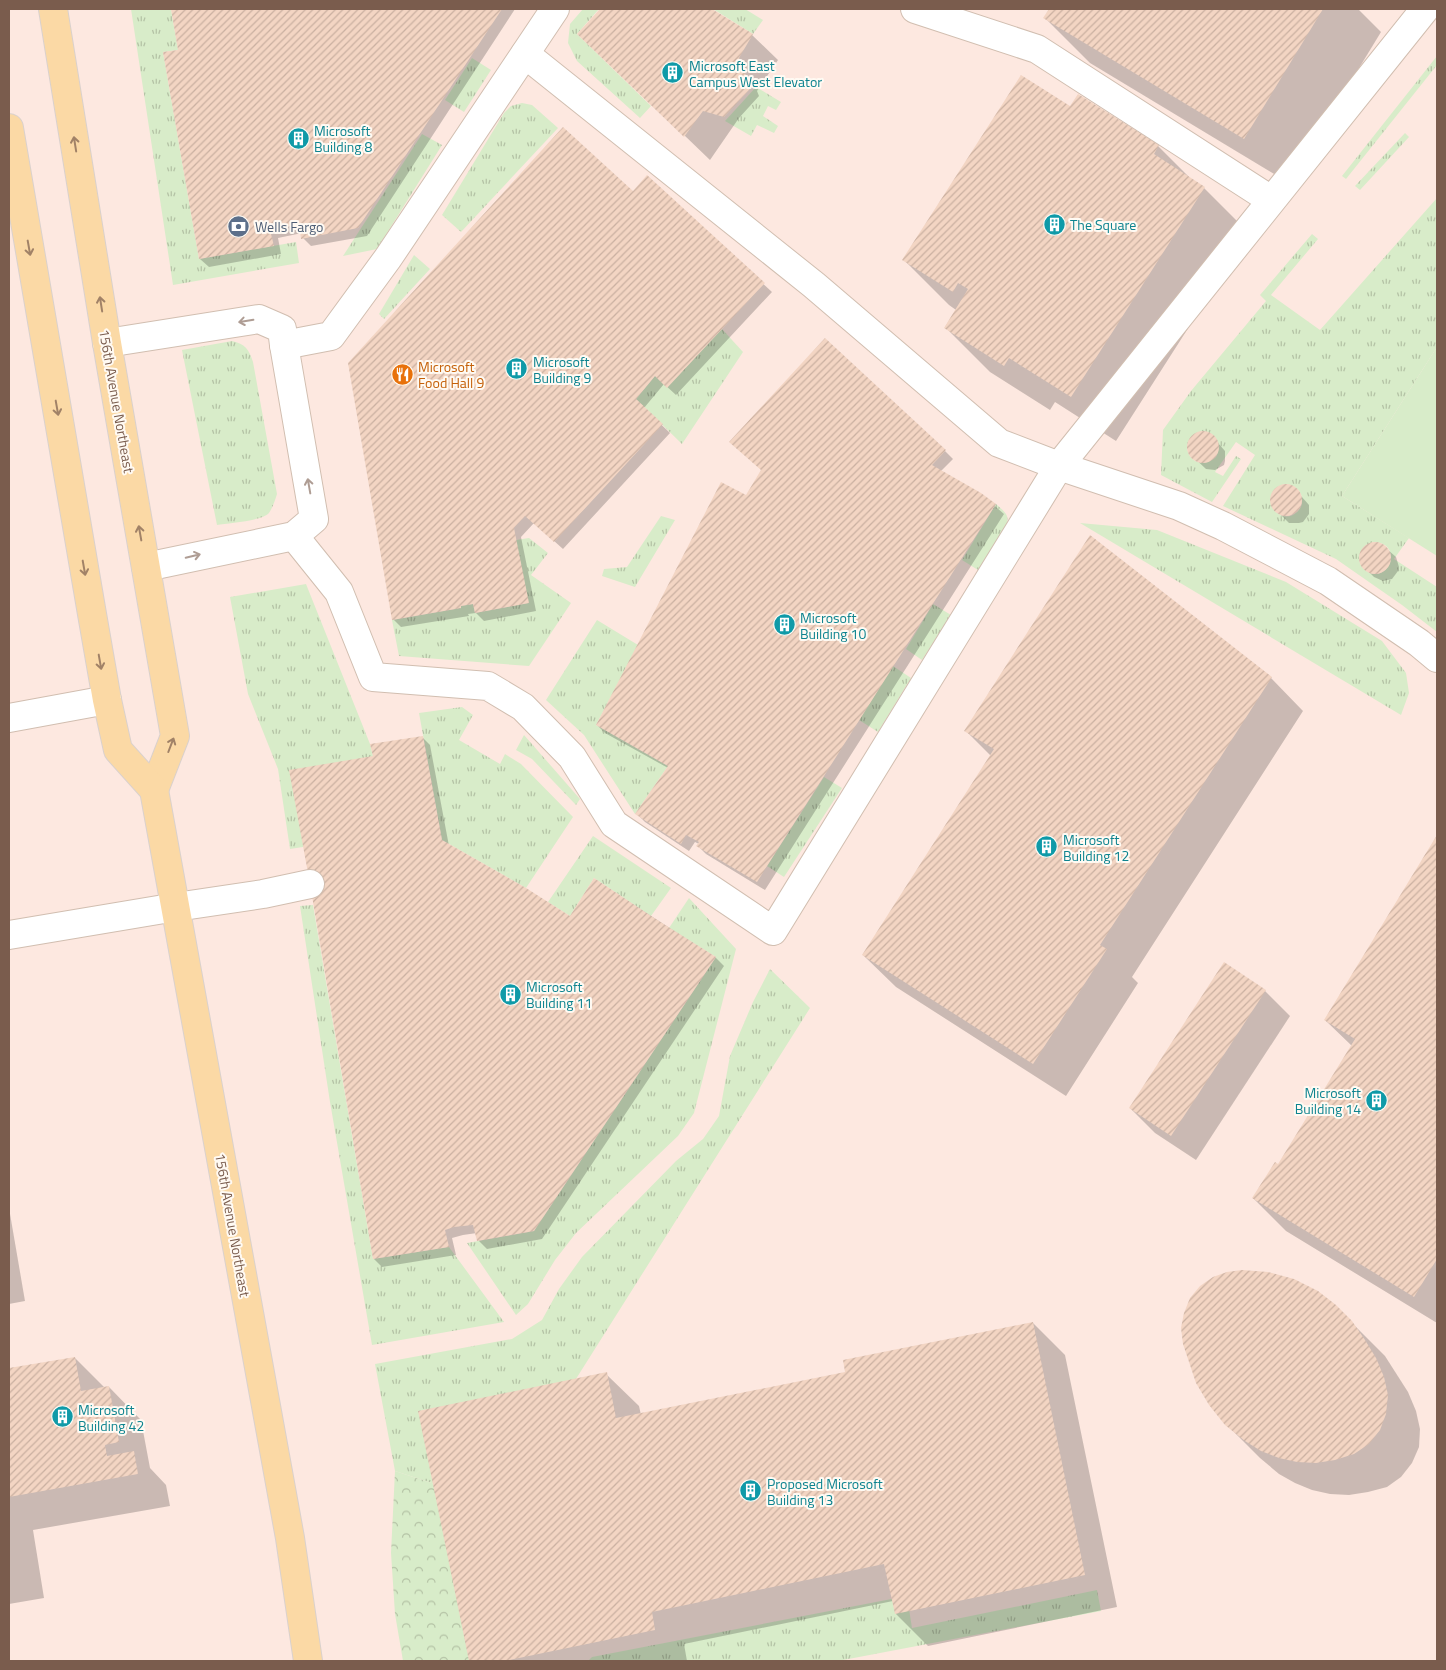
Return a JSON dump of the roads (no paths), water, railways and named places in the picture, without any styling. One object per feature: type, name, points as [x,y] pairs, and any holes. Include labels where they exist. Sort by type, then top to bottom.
[{"type":"main road","name":"156th Avenue Northeast","points":[[52,9],[175,736],[154,790],[288,1528],[308,1661]]},
{"type":"main road","points":[[9,128],[107,700],[118,750],[154,790]]},
{"type":"street","points":[[284,345],[331,336],[388,258],[555,9]]},
{"type":"street","points":[[915,9],[1037,49],[1271,200]]},
{"type":"street","points":[[294,536],[340,592],[373,677],[488,686],[523,707],[572,756],[614,824],[773,931],[1059,466],[1425,9]]},
{"type":"street","points":[[525,54],[821,291],[999,443],[1059,466],[1179,506],[1223,526],[1328,581],[1404,632],[1437,658]]},
{"type":"street","points":[[107,342],[259,319],[282,329],[314,519],[294,536],[146,567]]},
{"type":"street","points":[[9,718],[107,700]]},
{"type":"street","points":[[9,935],[270,893],[310,884]]},
{"type":"place","name":"Microsoft East Campus West Elevator","points":[[673,73]]},
{"type":"place","name":"Microsoft Building 8","points":[[298,138]]},
{"type":"place","name":"The Square","points":[[1054,224]]},
{"type":"place","name":"Wells Fargo","points":[[239,226]]},
{"type":"place","name":"Microsoft Building 9","points":[[517,369]]},
{"type":"place","name":"Microsoft Food Hall 9","points":[[402,374]]},
{"type":"place","name":"Microsoft Building 10","points":[[784,625]]},
{"type":"place","name":"Microsoft Building 12","points":[[1047,847]]},
{"type":"place","name":"Microsoft Building 11","points":[[510,994]]},
{"type":"place","name":"Microsoft Building 14","points":[[1377,1100]]},
{"type":"place","name":"Microsoft Building 42","points":[[62,1417]]},
{"type":"place","name":"Proposed Microsoft Building 13","points":[[751,1491]]}]
